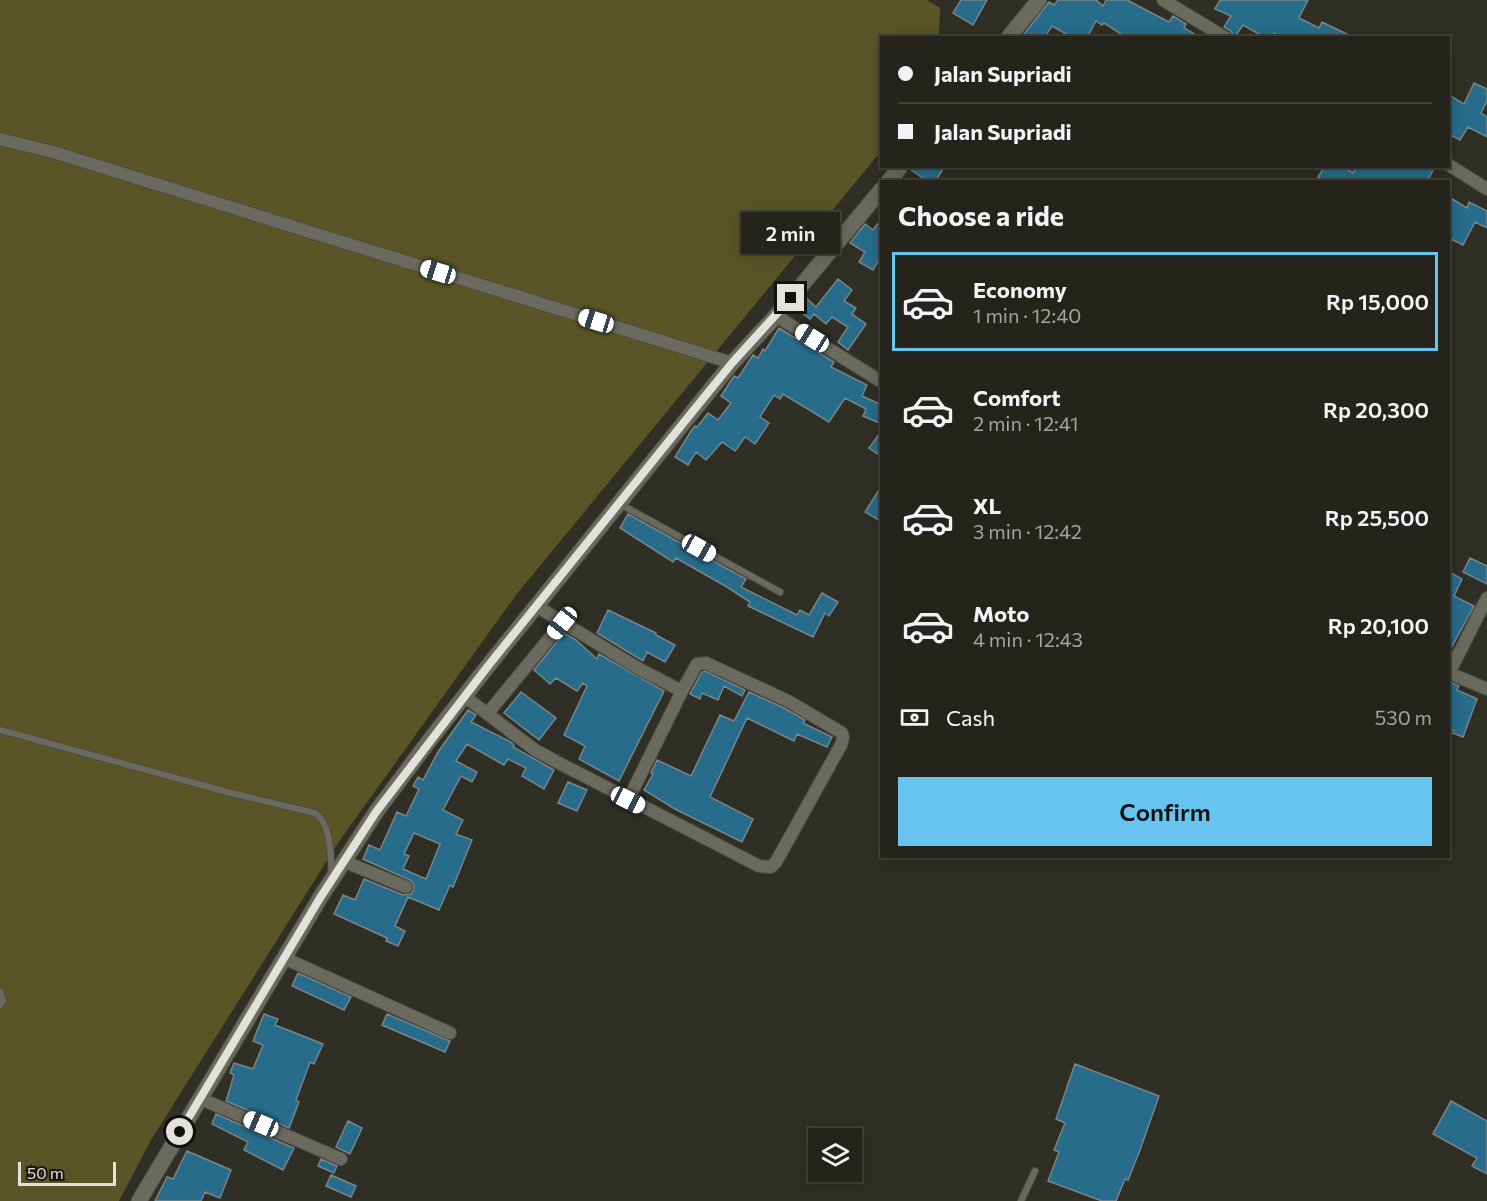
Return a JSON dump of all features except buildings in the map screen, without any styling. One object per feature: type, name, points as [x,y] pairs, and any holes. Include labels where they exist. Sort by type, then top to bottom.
[{"type":"main road","points":[[1010,36],[1039,0]]},
{"type":"main road","points":[[890,180],[899,168]]},
{"type":"main road","points":[[139,1201],[343,861],[429,741],[732,363],[776,316],[880,191]]},
{"type":"street","points":[[1163,0],[1223,36]]},
{"type":"street","points":[[0,139],[53,152],[732,363]]},
{"type":"street","points":[[1450,166],[1487,189]]},
{"type":"street","points":[[776,316],[880,381]]},
{"type":"street","points":[[1450,671],[1487,598]]},
{"type":"street","points":[[536,606],[641,670],[682,691]]},
{"type":"street","points":[[488,713],[562,623]]},
{"type":"street","points":[[464,696],[536,750],[628,800],[759,866],[771,867],[782,853],[843,741],[843,735],[788,701],[706,663],[697,664],[628,800]]},
{"type":"street","points":[[1450,673],[1487,689]]},
{"type":"street","points":[[343,861],[406,887]]},
{"type":"street","points":[[284,958],[450,1033]]},
{"type":"street","points":[[201,1099],[341,1159]]},
{"type":"lane","points":[[619,503],[780,591]]},
{"type":"lane","points":[[0,730],[231,793],[315,813],[322,818],[326,827],[333,877]]},
{"type":"lane","points":[[0,991],[3,1001],[0,1005]]},
{"type":"lane","points":[[1021,1201],[1035,1171]]},
{"type":"shaded area","points":[[0,0],[927,0],[940,8],[939,36],[880,36],[880,152],[516,595],[340,840],[151,1140],[119,1201],[0,1201]]},
{"type":"route","points":[[180,1132],[320,898],[376,812],[488,666],[689,416],[732,363],[791,298]]}]
